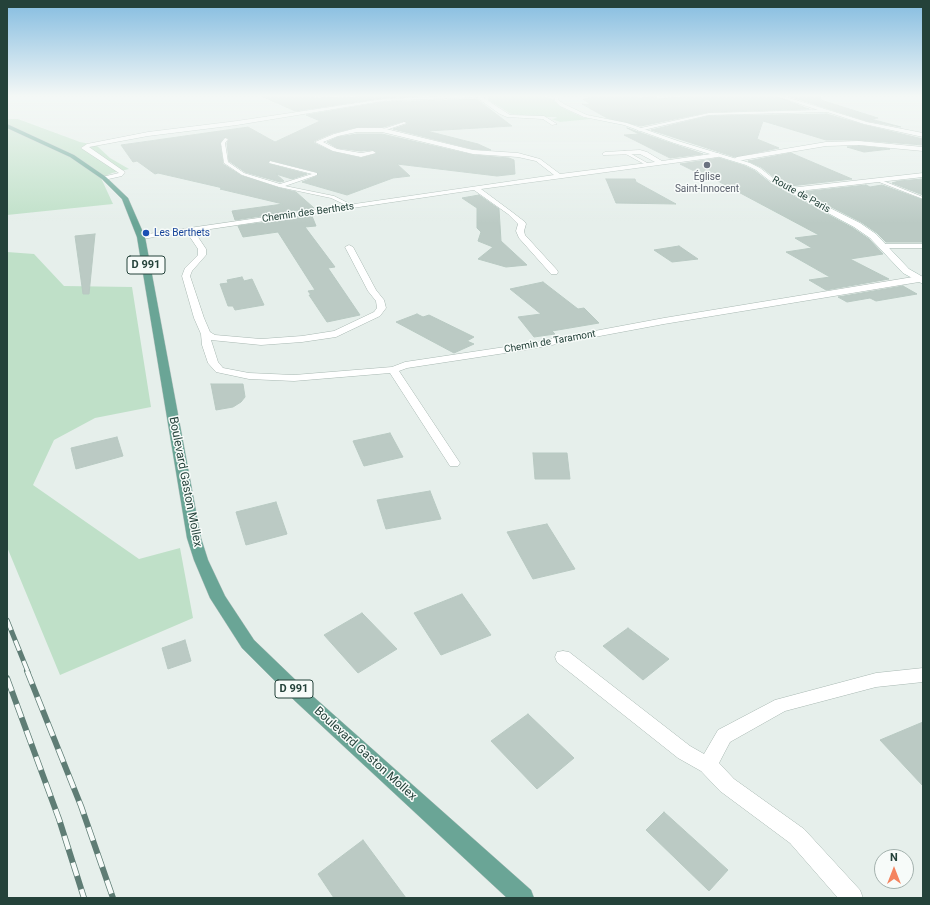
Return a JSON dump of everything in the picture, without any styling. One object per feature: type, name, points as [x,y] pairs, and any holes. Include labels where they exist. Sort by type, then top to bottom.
[{"type":"main road","name":"Boulevard Gaston Mollex","points":[[34,138],[72,156],[104,178],[125,198],[141,237],[194,538],[201,560],[218,598],[248,644],[301,696],[524,898]]},
{"type":"street","points":[[104,178],[120,175],[122,172],[84,148],[87,146],[126,138]]},
{"type":"street","points":[[328,138],[318,142],[335,150],[361,155],[373,153]]},
{"type":"street","points":[[416,138],[473,152],[518,155],[538,160],[559,176]]},
{"type":"street","name":"Route de Paris","points":[[666,138],[718,155],[737,159],[758,169],[776,183],[857,225],[884,246],[906,271],[921,280]]},
{"type":"street","points":[[737,159],[826,144],[859,143],[923,149]]},
{"type":"street","points":[[628,166],[605,154],[634,151],[645,153],[660,162]]},
{"type":"street","name":"Chemin des Berthets","points":[[141,237],[628,166],[718,155]]},
{"type":"street","points":[[790,190],[923,175]]},
{"type":"street","points":[[475,188],[510,213],[522,224],[520,231],[522,236],[554,272]]},
{"type":"street","name":"Chemin de Taramont","points":[[193,230],[194,237],[202,249],[202,255],[188,270],[186,276],[199,318],[206,334],[207,345],[213,362],[220,370],[233,374],[294,378],[393,370],[405,365],[525,347],[664,321],[921,280]]},
{"type":"street","points":[[884,246],[923,246]]},
{"type":"street","points":[[206,334],[213,338],[261,342],[302,339],[336,334],[377,314],[382,308],[380,300],[372,291],[349,247]]},
{"type":"street","points":[[393,370],[454,463]]},
{"type":"street","points":[[563,657],[684,752],[708,765],[727,785],[797,836],[852,898]]},
{"type":"street","points":[[708,765],[724,736],[781,705],[876,680],[923,676]]},
{"type":"lane","points":[[226,139],[223,144],[226,163],[243,174],[281,186],[332,197],[352,206]]},
{"type":"lane","points":[[625,152],[647,164]]},
{"type":"lane","points":[[270,162],[316,174],[281,186]]},
{"type":"lane","points":[[880,181],[922,198]]},
{"type":"green space","points":[[7,138],[70,138],[96,145],[110,158],[129,169],[112,173],[101,178],[113,204],[7,215]]},
{"type":"green space","points":[[7,252],[34,254],[64,286],[132,287],[151,407],[95,418],[54,440],[33,485],[139,559],[180,548],[193,618],[60,675],[7,547]]},
{"type":"building","points":[[169,138],[224,138],[220,143],[223,164],[242,176],[296,192],[314,208],[235,220],[232,211],[283,204],[220,189],[223,188],[158,173],[155,174],[137,161],[133,162],[121,145]]},
{"type":"building","points":[[227,138],[268,138],[275,142],[283,138],[321,138],[314,141],[314,143],[333,152],[361,158],[377,153],[373,150],[361,151],[337,148],[327,142],[335,138],[400,138],[473,155],[509,158],[514,160],[515,174],[497,176],[397,164],[410,176],[393,178],[347,195],[302,182],[317,176],[317,172],[270,160],[268,162],[269,164],[307,174],[292,179],[276,174],[284,181],[280,182],[245,172],[229,161],[227,143],[229,139]]},
{"type":"building","points":[[430,138],[455,138],[478,144],[491,150],[473,149]]},
{"type":"building","points":[[630,138],[657,138],[703,154],[670,158]]},
{"type":"building","points":[[677,138],[757,138],[779,148],[735,157]]},
{"type":"building","points":[[820,138],[920,138],[923,139],[923,145],[859,140],[826,140]]},
{"type":"building","points":[[859,146],[890,149],[864,152],[847,147]]},
{"type":"building","points":[[791,153],[852,179],[790,186],[779,181],[761,167],[748,161]]},
{"type":"building","points":[[719,158],[745,166],[755,171],[773,185],[853,228],[869,239],[883,254],[850,259],[889,279],[826,290],[809,280],[830,277],[786,252],[812,248],[795,238],[819,235],[714,179],[712,180],[680,164]]},
{"type":"building","points":[[606,179],[635,179],[636,182],[676,204],[616,203]]},
{"type":"building","points":[[923,179],[923,195],[892,183],[899,181]]},
{"type":"building","points":[[866,185],[870,187],[882,185],[923,200],[923,242],[886,242],[877,233],[861,222],[802,192]]},
{"type":"building","points":[[479,195],[499,209],[501,241],[527,265],[506,267],[478,259],[493,247],[478,241],[481,232],[477,228],[477,208],[462,198]]},
{"type":"building","points":[[312,216],[316,226],[305,227],[335,267],[328,268],[360,315],[327,322],[309,295],[311,295],[308,291],[315,290],[278,232],[243,237],[238,226]]},
{"type":"building","points":[[95,234],[89,294],[83,294],[75,236]]},
{"type":"building","points":[[679,246],[698,259],[672,262],[654,250]]},
{"type":"building","points":[[242,277],[244,281],[252,279],[264,305],[235,310],[233,306],[228,306],[220,284],[228,283],[227,280]]},
{"type":"building","points":[[543,282],[578,309],[584,308],[599,323],[552,331],[555,334],[534,337],[518,317],[541,314],[510,289]]},
{"type":"building","points":[[903,286],[917,294],[876,301],[870,298],[847,302],[838,297]]},
{"type":"building","points":[[417,314],[423,317],[429,315],[474,337],[467,341],[474,344],[454,353],[396,322]]},
{"type":"building","points":[[211,384],[243,384],[245,397],[241,402],[233,407],[216,410]]},
{"type":"building","points":[[390,433],[403,457],[364,466],[353,441]]},
{"type":"building","points":[[117,437],[123,456],[76,469],[71,448]]},
{"type":"building","points":[[533,453],[567,453],[570,479],[535,479]]},
{"type":"building","points":[[430,491],[441,519],[386,529],[377,500]]},
{"type":"building","points":[[276,502],[287,534],[246,545],[236,512]]},
{"type":"building","points":[[547,524],[575,569],[533,579],[507,532]]},
{"type":"building","points":[[462,594],[491,635],[441,655],[414,613]]},
{"type":"building","points":[[362,613],[397,649],[358,673],[324,635]]},
{"type":"building","points":[[628,628],[669,659],[643,680],[603,646]]},
{"type":"building","points":[[185,640],[191,661],[168,669],[162,648]]},
{"type":"building","points":[[528,714],[574,758],[537,789],[491,741]]},
{"type":"building","points":[[923,722],[923,786],[880,740]]},
{"type":"building","points":[[664,812],[728,870],[709,891],[646,830]]},
{"type":"building","points":[[363,840],[406,898],[334,898],[318,874]]},
{"type":"railway","points":[[7,620],[28,672]]},
{"type":"railway","points":[[27,671],[81,806],[113,898]]},
{"type":"railway","points":[[7,678],[59,819],[84,898]]},
{"type":"place","name":"Église Saint-Innocent","points":[[707,165]]},
{"type":"place","name":"Les Berthets","points":[[146,233]]}]
